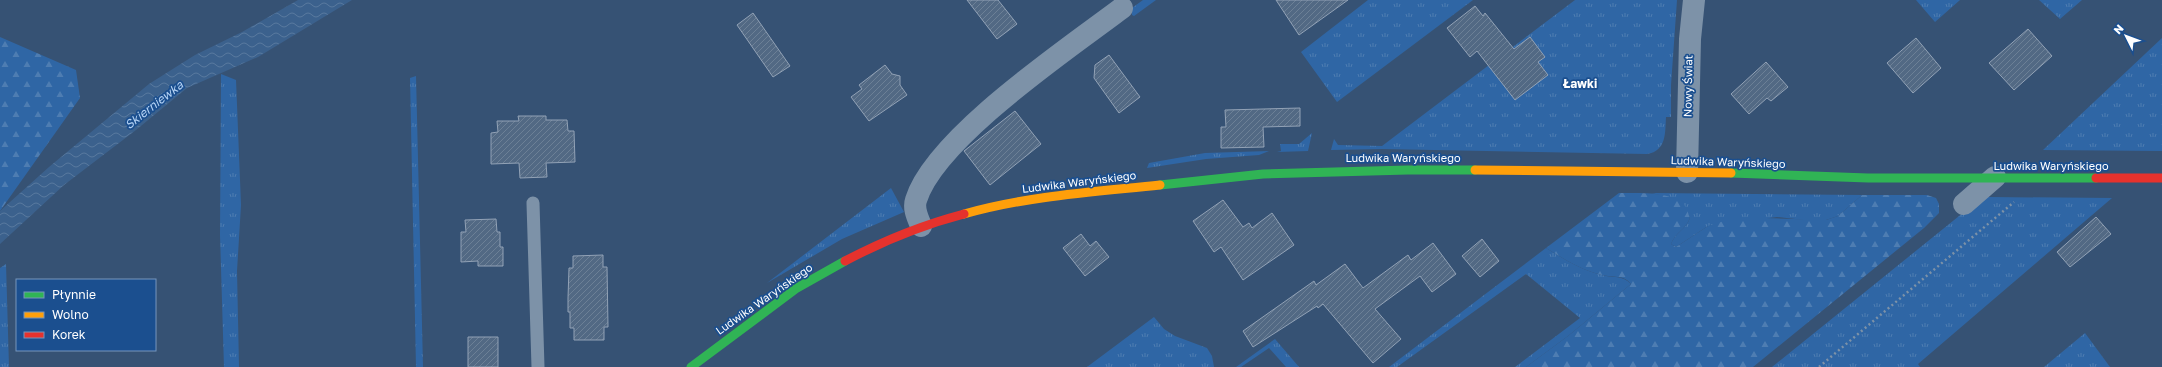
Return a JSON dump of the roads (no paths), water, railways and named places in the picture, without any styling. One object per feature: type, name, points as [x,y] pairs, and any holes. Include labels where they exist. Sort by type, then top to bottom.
[{"type":"street","name":"Nowy Świat","points":[[1687,172],[1690,39],[1694,0]]},
{"type":"street","points":[[921,226],[916,211],[916,200],[927,178],[957,140],[1005,97],[1122,8]]},
{"type":"street","name":"Ludwika Waryńskiego","points":[[691,367],[815,276],[871,247],[921,226],[991,206],[1120,188],[1263,174],[1408,170],[1687,172],[1868,178],[2162,178]]},
{"type":"street","points":[[1964,204],[1995,177]]},
{"type":"lane","points":[[534,203],[538,367]]},
{"type":"water","name":"Skierniewka","points":[[298,0],[352,0],[258,57],[187,88],[136,130],[64,185],[0,244],[0,211],[49,167],[149,84],[195,55],[242,32]]},
{"type":"district","name":"Ławki","points":[[1580,84]]}]
